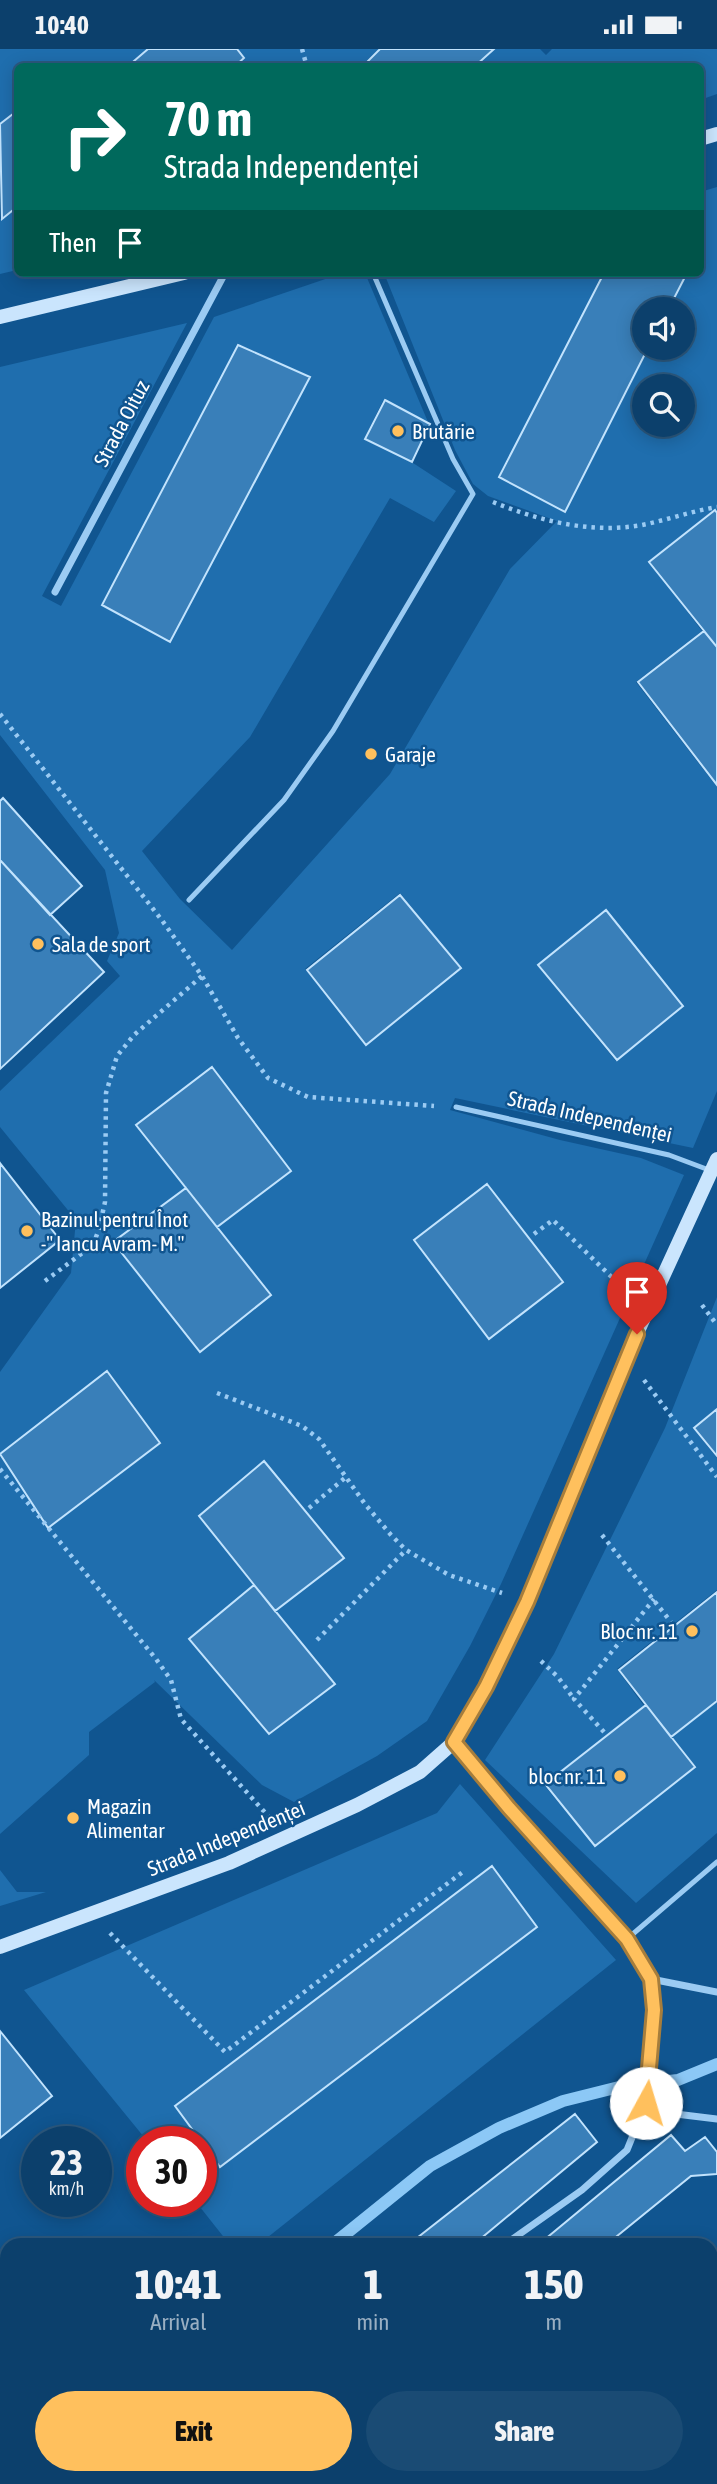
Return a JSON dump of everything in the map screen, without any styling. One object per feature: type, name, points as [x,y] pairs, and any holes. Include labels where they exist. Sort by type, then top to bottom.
[{"type":"street","points":[[0,317],[167,277]]},
{"type":"street","name":"Strada Oituz","points":[[55,592],[223,277]]},
{"type":"street","name":"Strada Independenței","points":[[0,1947],[229,1863],[287,1837],[420,1772],[454,1742],[486,1687],[527,1602],[626,1357],[715,1165]]},
{"type":"street","points":[[454,1742],[502,1800],[627,1939],[651,1979],[654,2010],[645,2107],[627,2150],[582,2190],[514,2238]]},
{"type":"street","points":[[651,1979],[717,1992]]},
{"type":"street","points":[[645,2107],[717,2119]]},
{"type":"lane","points":[[189,900],[284,800],[333,731],[472,494],[453,459],[375,277]]},
{"type":"lane","name":"Strada Independenței","points":[[456,1107],[715,1165]]},
{"type":"lane","points":[[627,1939],[717,1862]]},
{"type":"path","points":[[472,494],[522,513],[574,526],[609,529],[642,525],[717,507]]},
{"type":"path","points":[[0,714],[161,919],[202,976],[238,1038],[268,1079],[308,1097],[456,1107]]},
{"type":"path","points":[[45,1281],[93,1245],[99,1230],[105,1202],[106,1093],[117,1056],[135,1035],[202,976]]},
{"type":"path","points":[[534,1234],[553,1220],[635,1299]]},
{"type":"path","points":[[702,1305],[717,1325]]},
{"type":"path","points":[[626,1357],[717,1477]]},
{"type":"path","points":[[216,1393],[302,1426],[318,1439],[391,1535],[406,1550],[449,1575],[527,1602]]},
{"type":"path","points":[[0,1469],[156,1659],[171,1680],[181,1719],[287,1837]]},
{"type":"path","points":[[309,1508],[346,1478]]},
{"type":"path","points":[[602,1535],[671,1622]]},
{"type":"path","points":[[317,1640],[406,1550]]},
{"type":"path","points":[[574,1699],[654,1599]]},
{"type":"path","points":[[541,1661],[604,1732]]},
{"type":"path","points":[[93,1913],[225,2052],[464,1871]]},
{"type":"shaded area","points":[[0,49],[149,49],[132,63],[14,63],[14,112],[0,124]]},
{"type":"shaded area","points":[[235,49],[379,49],[364,63],[233,63]]},
{"type":"shaded area","points":[[494,49],[540,49],[546,55],[552,49],[717,49],[717,94],[704,99],[704,63],[478,63]]},
{"type":"shaded area","points":[[717,187],[717,513],[714,510],[649,561],[702,631],[636,682],[717,787],[717,1091],[693,1148],[455,1098],[450,1110],[560,1140],[641,1158],[684,1175],[501,1584],[470,1646],[427,1721],[377,1756],[294,1802],[262,1785],[154,1680],[155,1682],[89,1732],[89,1755],[0,1834],[0,1455],[48,1528],[161,1443],[108,1371],[0,1454],[0,1372],[71,1273],[76,1220],[0,1127],[0,1091],[120,976],[107,961],[119,933],[105,870],[0,735],[0,367],[187,323],[42,596],[61,606],[214,317],[331,277],[367,277],[428,422],[383,401],[364,439],[413,463],[456,491],[434,522],[390,498],[250,737],[142,851],[180,899],[232,950],[390,774],[510,569],[557,521],[488,496],[473,484],[455,450],[386,277],[602,277],[499,477],[565,513],[632,381],[632,437],[695,437],[695,374],[636,374],[643,360],[695,360],[695,297],[675,297],[685,277],[704,277],[704,191]],"holes":[[[238,344],[310,377],[170,642],[101,605]],[[400,893],[461,968],[367,1044],[305,969]],[[606,910],[682,1005],[616,1061],[538,966]]]},
{"type":"shaded area","points":[[14,209],[14,271],[0,274],[0,219]]},
{"type":"shaded area","points":[[717,1297],[717,1408],[693,1428],[717,1458],[717,1590],[617,1669],[644,1706],[544,1785],[595,1846],[695,1766],[672,1737],[717,1702],[717,1833],[636,1903],[485,1760],[554,1654],[665,1428]]},
{"type":"shaded area","points":[[460,1784],[616,1960],[267,2238],[224,2238],[208,2217],[217,2217],[217,2126],[135,2126],[24,1990],[437,1813]]},
{"type":"shaded area","points":[[0,1870],[17,1892],[46,1892],[0,1906]]},
{"type":"building","points":[[148,49],[237,49],[244,58],[238,63],[132,63]]},
{"type":"building","points":[[380,49],[494,49],[478,63],[366,63]]},
{"type":"building","points":[[14,113],[14,209],[2,219],[0,124]]},
{"type":"building","points":[[602,277],[685,277],[675,297],[632,297],[632,360],[642,360],[635,374],[632,374],[632,380],[565,512],[499,477]]},
{"type":"building","points":[[238,345],[310,377],[170,642],[102,605]]},
{"type":"building","name":"Brutărie","points":[[385,400],[430,424],[412,462],[365,439]]},
{"type":"building","points":[[715,510],[717,513],[717,647],[649,562]]},
{"type":"building","points":[[704,631],[717,647],[717,785],[638,682]]},
{"type":"building","points":[[3,798],[82,886],[50,915],[0,860],[0,801]]},
{"type":"building","name":"Sala de sport","points":[[0,860],[104,972],[0,1069]]},
{"type":"building","points":[[400,895],[461,968],[366,1045],[307,970]]},
{"type":"building","points":[[606,910],[683,1006],[617,1060],[538,965]]},
{"type":"building","points":[[212,1067],[291,1171],[217,1227],[136,1125]]},
{"type":"building","name":"Bazinul pentru Înot -\" Iancu Avram- M.\"","points":[[0,1163],[60,1240],[0,1288]]},
{"type":"building","points":[[487,1184],[563,1282],[489,1339],[414,1240]]},
{"type":"building","points":[[186,1188],[271,1295],[200,1352],[113,1242]]},
{"type":"building","points":[[107,1371],[160,1443],[48,1528],[0,1454]]},
{"type":"building","points":[[717,1409],[717,1456],[694,1428]]},
{"type":"building","points":[[264,1461],[344,1558],[275,1611],[199,1516]]},
{"type":"building","points":[[254,1585],[335,1684],[269,1734],[189,1639]]},
{"type":"building","name":"Bloc nr. 11","points":[[717,1592],[717,1701],[671,1737],[619,1670]]},
{"type":"building","name":"bloc nr. 11","points":[[646,1705],[695,1767],[595,1846],[545,1784]]},
{"type":"building","points":[[492,1866],[537,1927],[220,2167],[217,2163],[217,2126],[190,2126],[175,2106]]},
{"type":"building","points":[[0,2031],[52,2096],[0,2138]]},
{"type":"building","points":[[575,2114],[597,2142],[481,2238],[417,2238]]},
{"type":"building","points":[[671,2135],[685,2151],[705,2137],[717,2152],[717,2174],[691,2176],[615,2238],[546,2238]]},
{"type":"waterway","points":[[341,2238],[430,2166],[499,2128],[563,2101],[623,2086],[678,2080],[717,2064]]},
{"type":"place","name":"Brutărie","points":[[398,431]]},
{"type":"place","name":"Garaje","points":[[371,754]]},
{"type":"place","name":"Sala de sport","points":[[38,944]]},
{"type":"place","name":"Bazinul pentru Înot -\" Iancu Avram- M.\"","points":[[27,1231]]},
{"type":"place","name":"Bloc nr. 11","points":[[692,1631]]},
{"type":"place","name":"bloc nr. 11","points":[[620,1776]]},
{"type":"place","name":"Magazin Alimentar","points":[[73,1818]]},
{"type":"route","points":[[637,1334],[527,1602],[486,1687],[454,1742],[509,1808],[627,1939],[651,1979],[654,2010],[646,2103]]}]
